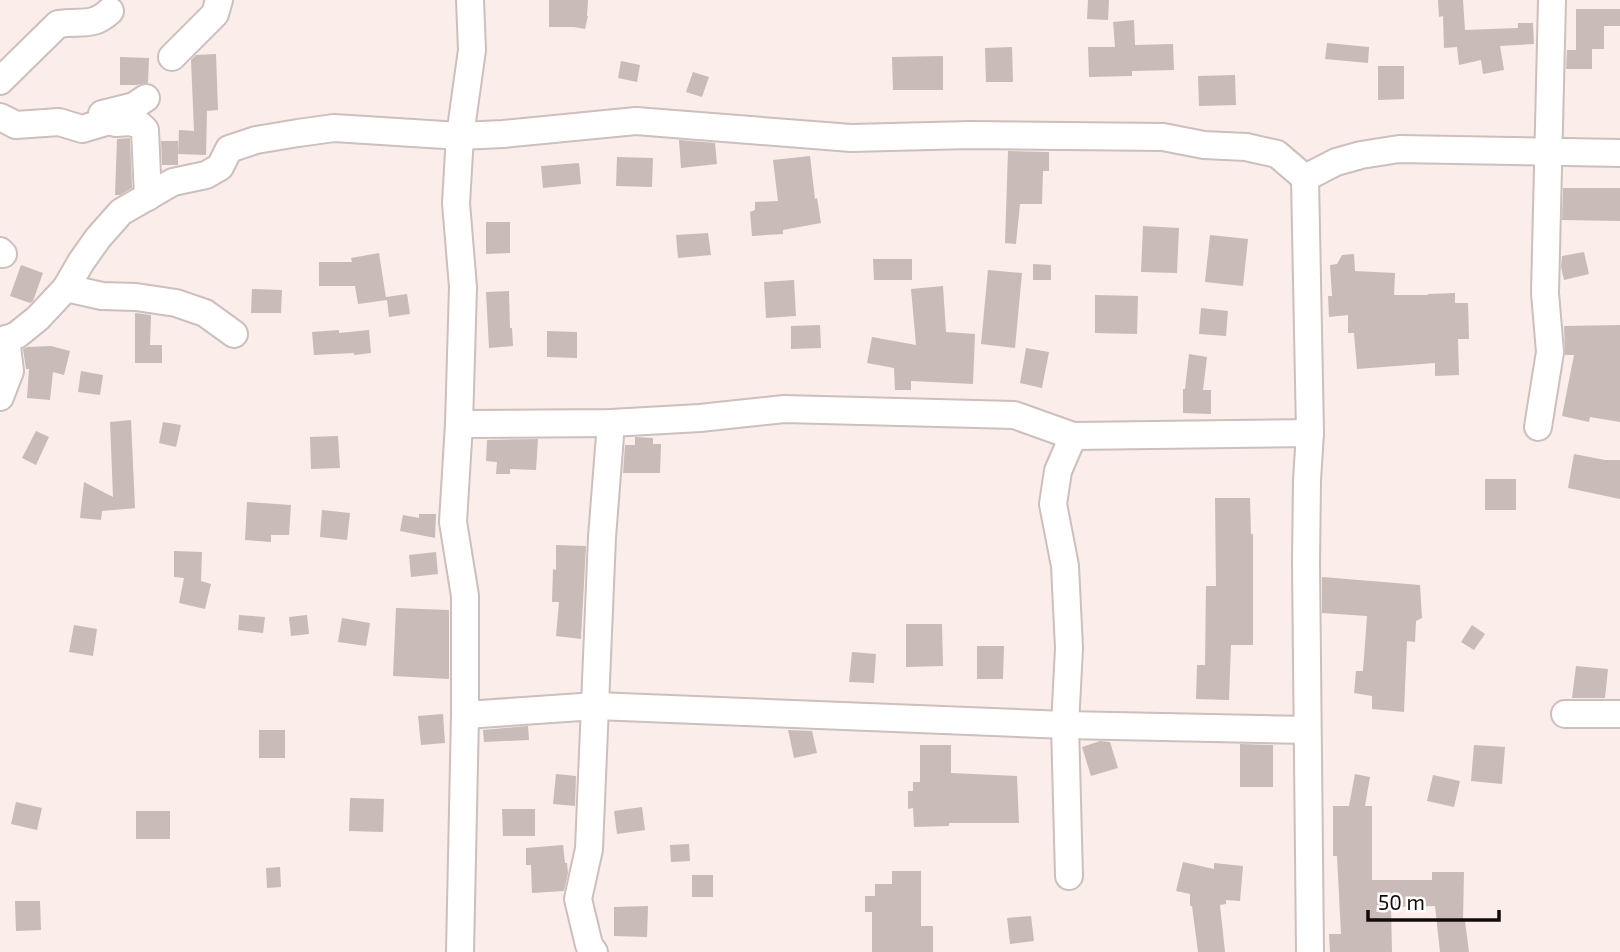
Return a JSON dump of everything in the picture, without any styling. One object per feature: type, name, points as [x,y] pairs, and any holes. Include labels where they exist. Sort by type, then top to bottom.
[{"type":"street","points":[[172,57],[215,14],[219,0]]},
{"type":"street","points":[[460,952],[465,596],[453,522],[463,288],[456,203],[460,136],[472,50],[470,0]]},
{"type":"street","points":[[1538,427],[1550,352],[1545,293],[1552,0]]},
{"type":"street","points":[[0,80],[58,24],[94,22],[110,11]]},
{"type":"street","points":[[0,129],[8,137],[30,142],[41,138],[59,139],[75,135],[103,114],[134,106],[146,99]]},
{"type":"street","points":[[0,117],[16,125],[59,122],[82,129],[109,121],[140,125],[145,130],[148,197]]},
{"type":"street","points":[[0,397],[10,371],[3,340],[16,335],[38,318],[66,288],[80,262],[121,212],[173,182],[206,175],[220,167],[229,149],[256,140],[334,128],[460,136],[636,121],[851,138],[971,135],[1163,137],[1204,145],[1246,147],[1276,154],[1305,178],[1310,433],[1307,480],[1310,952]]},
{"type":"street","points":[[1305,178],[1348,158],[1399,149],[1620,153]]},
{"type":"street","points":[[66,288],[102,296],[136,297],[176,303],[205,313],[234,334]]},
{"type":"street","points":[[459,424],[611,423],[700,418],[784,409],[1014,415],[1073,436],[1310,433]]},
{"type":"street","points":[[594,952],[589,945],[578,899],[589,849],[602,537],[611,423]]},
{"type":"street","points":[[1069,876],[1065,725],[1069,648],[1067,600],[1065,566],[1053,504],[1058,471],[1073,436]]},
{"type":"street","points":[[465,715],[596,706],[1065,725],[1307,730]]},
{"type":"street","points":[[1565,714],[1620,714]]},
{"type":"building","points":[[549,0],[588,0],[585,29],[549,27]]},
{"type":"building","points":[[1088,0],[1109,0],[1108,20],[1087,19]]},
{"type":"building","points":[[1438,0],[1463,0],[1465,30],[1518,28],[1518,23],[1533,23],[1534,44],[1500,46],[1504,70],[1483,74],[1481,60],[1459,65],[1457,47],[1444,48],[1443,16],[1439,17]]},
{"type":"building","points":[[1576,9],[1620,9],[1620,26],[1604,26],[1604,49],[1592,49],[1592,69],[1566,69],[1567,50],[1576,50]]},
{"type":"building","points":[[1134,20],[1135,45],[1173,44],[1174,70],[1132,71],[1132,76],[1089,77],[1088,47],[1115,47],[1113,22]]},
{"type":"building","points":[[1327,43],[1369,47],[1368,63],[1325,59]]},
{"type":"building","points":[[1012,47],[1013,82],[986,82],[985,48]]},
{"type":"building","points":[[216,54],[218,110],[207,111],[206,155],[178,154],[179,130],[194,131],[191,60],[196,55]]},
{"type":"building","points":[[943,56],[943,90],[893,90],[892,57]]},
{"type":"building","points":[[120,57],[149,58],[148,83],[120,85]]},
{"type":"building","points":[[621,61],[640,65],[637,82],[618,78]]},
{"type":"building","points":[[1378,66],[1404,66],[1404,99],[1378,100]]},
{"type":"building","points":[[693,72],[709,77],[702,97],[686,92]]},
{"type":"building","points":[[1235,75],[1236,105],[1199,106],[1198,76]]},
{"type":"building","points":[[130,138],[132,188],[115,195],[117,139]]},
{"type":"building","points":[[679,140],[715,143],[717,164],[681,168]]},
{"type":"building","points":[[161,141],[178,141],[178,165],[162,165]]},
{"type":"building","points":[[1008,151],[1049,152],[1049,171],[1043,171],[1042,204],[1020,204],[1016,244],[1005,243]]},
{"type":"building","points":[[810,156],[821,223],[783,230],[783,234],[752,236],[750,212],[755,210],[755,202],[778,201],[773,160]]},
{"type":"building","points":[[617,157],[653,158],[652,187],[616,186]]},
{"type":"building","points":[[579,163],[581,184],[543,188],[541,166]]},
{"type":"building","points":[[1563,188],[1620,188],[1620,221],[1562,220]]},
{"type":"building","points":[[486,222],[510,222],[510,253],[486,254]]},
{"type":"building","points":[[1143,226],[1179,228],[1177,273],[1141,272]]},
{"type":"building","points":[[708,233],[711,255],[678,258],[676,235]]},
{"type":"building","points":[[1210,235],[1248,239],[1243,286],[1205,282]]},
{"type":"building","points":[[1584,252],[1589,274],[1564,280],[1562,256]]},
{"type":"building","points":[[379,253],[386,298],[407,294],[410,314],[389,317],[387,300],[358,304],[355,286],[319,286],[319,262],[352,262],[351,258]]},
{"type":"building","points":[[1354,254],[1355,271],[1395,273],[1394,295],[1455,293],[1455,303],[1468,303],[1469,339],[1458,339],[1459,375],[1435,376],[1435,363],[1357,369],[1354,333],[1348,333],[1348,315],[1329,317],[1328,296],[1332,296],[1330,265],[1337,264],[1342,255]]},
{"type":"building","points":[[873,259],[912,259],[912,280],[874,280]]},
{"type":"building","points":[[1033,264],[1051,265],[1051,280],[1033,280]]},
{"type":"building","points":[[21,265],[43,273],[30,303],[10,296]]},
{"type":"building","points":[[988,270],[1022,273],[1015,348],[981,344]]},
{"type":"building","points":[[794,280],[796,316],[766,318],[764,282]]},
{"type":"building","points":[[943,286],[946,332],[975,334],[973,384],[911,381],[911,390],[895,390],[894,368],[867,363],[872,337],[916,345],[911,289]]},
{"type":"building","points":[[252,289],[282,290],[281,313],[251,313]]},
{"type":"building","points":[[509,291],[513,346],[489,348],[486,292]]},
{"type":"building","points":[[1095,295],[1138,296],[1137,334],[1095,333]]},
{"type":"building","points":[[1201,308],[1228,311],[1226,336],[1199,334]]},
{"type":"building","points":[[135,313],[151,315],[150,345],[162,345],[162,363],[135,363]]},
{"type":"building","points":[[820,325],[821,348],[791,349],[791,326]]},
{"type":"building","points":[[1620,325],[1620,422],[1590,417],[1589,422],[1562,416],[1574,355],[1565,355],[1564,326]]},
{"type":"building","points":[[339,330],[339,333],[369,330],[371,353],[314,355],[312,332]]},
{"type":"building","points":[[547,331],[577,332],[577,358],[547,357]]},
{"type":"building","points":[[51,346],[70,351],[64,375],[53,372],[50,400],[27,398],[29,369],[26,369],[23,349]]},
{"type":"building","points":[[1026,348],[1049,352],[1042,388],[1020,383]]},
{"type":"building","points":[[1189,354],[1207,357],[1203,390],[1211,390],[1211,414],[1183,413],[1183,389]]},
{"type":"building","points":[[81,371],[103,375],[100,395],[78,392]]},
{"type":"building","points":[[131,420],[137,508],[102,511],[101,520],[80,518],[84,482],[113,497],[110,422]]},
{"type":"building","points":[[163,422],[181,425],[176,447],[159,443]]},
{"type":"building","points":[[36,431],[49,437],[36,465],[22,458]]},
{"type":"building","points":[[338,436],[340,468],[311,469],[310,437]]},
{"type":"building","points":[[635,437],[653,438],[653,444],[661,444],[660,473],[623,473],[625,445],[635,445]]},
{"type":"building","points":[[538,439],[536,470],[510,469],[510,474],[496,474],[497,462],[486,461],[487,440]]},
{"type":"building","points":[[1574,454],[1620,460],[1620,499],[1568,488]]},
{"type":"building","points":[[1485,479],[1516,479],[1516,510],[1485,510]]},
{"type":"building","points":[[1215,498],[1250,498],[1253,534],[1253,645],[1231,645],[1229,700],[1196,699],[1197,665],[1205,665],[1206,586],[1216,586]]},
{"type":"building","points":[[247,502],[291,505],[289,535],[271,535],[271,542],[245,540]]},
{"type":"building","points":[[322,510],[350,513],[347,540],[320,537]]},
{"type":"building","points":[[419,514],[436,514],[435,538],[400,531],[403,515],[419,518]]},
{"type":"building","points":[[556,545],[586,546],[581,639],[556,636],[559,602],[552,602]]},
{"type":"building","points":[[174,551],[202,552],[201,581],[211,584],[205,609],[179,603],[184,578],[174,577]]},
{"type":"building","points":[[436,552],[438,574],[411,577],[409,555]]},
{"type":"building","points":[[1322,577],[1420,585],[1422,618],[1416,621],[1415,642],[1407,641],[1404,712],[1372,709],[1372,696],[1354,693],[1356,671],[1363,671],[1367,616],[1322,613]]},
{"type":"building","points":[[396,608],[449,610],[449,679],[393,676]]},
{"type":"building","points":[[239,615],[265,617],[263,633],[238,630]]},
{"type":"building","points":[[307,615],[309,634],[291,636],[289,617]]},
{"type":"building","points":[[342,618],[370,623],[366,646],[338,642]]},
{"type":"building","points":[[906,624],[942,624],[943,666],[906,667]]},
{"type":"building","points":[[74,625],[97,629],[93,656],[69,652]]},
{"type":"building","points":[[1472,625],[1485,634],[1474,650],[1461,642]]},
{"type":"building","points":[[977,646],[1004,646],[1003,679],[977,679]]},
{"type":"building","points":[[852,652],[876,654],[874,683],[849,682]]},
{"type":"building","points":[[1576,666],[1608,669],[1605,698],[1572,698]]},
{"type":"building","points":[[443,714],[445,743],[421,745],[418,716]]},
{"type":"building","points":[[528,726],[529,740],[484,742],[483,730]]},
{"type":"building","points":[[259,730],[285,730],[285,758],[259,758]]},
{"type":"building","points":[[788,730],[812,731],[817,753],[794,758]]},
{"type":"building","points":[[1100,741],[1110,742],[1118,768],[1091,776],[1082,747]]},
{"type":"building","points":[[1240,744],[1273,745],[1273,787],[1240,787]]},
{"type":"building","points":[[920,745],[951,745],[951,773],[1017,776],[1019,823],[949,823],[949,826],[914,827],[913,808],[908,809],[908,791],[913,791],[913,782],[920,782]]},
{"type":"building","points":[[1474,745],[1505,747],[1502,784],[1471,781]]},
{"type":"building","points":[[556,774],[576,776],[575,806],[553,804]]},
{"type":"building","points":[[1355,774],[1370,777],[1365,806],[1372,806],[1372,880],[1432,880],[1432,872],[1464,872],[1463,921],[1469,952],[1440,952],[1435,906],[1391,907],[1392,952],[1330,952],[1329,934],[1341,934],[1337,856],[1333,856],[1333,806],[1349,806]]},
{"type":"building","points":[[1433,775],[1460,781],[1454,807],[1427,801]]},
{"type":"building","points":[[350,798],[384,799],[383,832],[349,831]]},
{"type":"building","points":[[16,802],[42,808],[37,830],[11,824]]},
{"type":"building","points":[[642,807],[645,830],[617,834],[614,811]]},
{"type":"building","points":[[502,809],[535,809],[535,836],[503,836]]},
{"type":"building","points":[[136,811],[170,811],[170,839],[136,839]]},
{"type":"building","points":[[689,844],[690,861],[671,862],[670,845]]},
{"type":"building","points":[[563,845],[568,873],[564,891],[532,893],[531,865],[526,865],[526,848]]},
{"type":"building","points":[[1183,862],[1214,869],[1214,863],[1243,866],[1240,901],[1226,900],[1226,904],[1220,905],[1225,952],[1198,952],[1190,894],[1176,891]]},
{"type":"building","points":[[280,867],[281,887],[267,888],[266,868]]},
{"type":"building","points":[[892,871],[921,871],[921,926],[933,926],[933,952],[872,952],[872,912],[865,912],[865,896],[875,896],[875,884],[892,884]]},
{"type":"building","points":[[692,875],[713,875],[713,897],[692,897]]},
{"type":"building","points":[[15,901],[40,901],[41,930],[16,931]]},
{"type":"building","points":[[648,906],[647,937],[614,936],[614,907]]},
{"type":"building","points":[[1031,916],[1034,941],[1010,944],[1007,918]]}]
